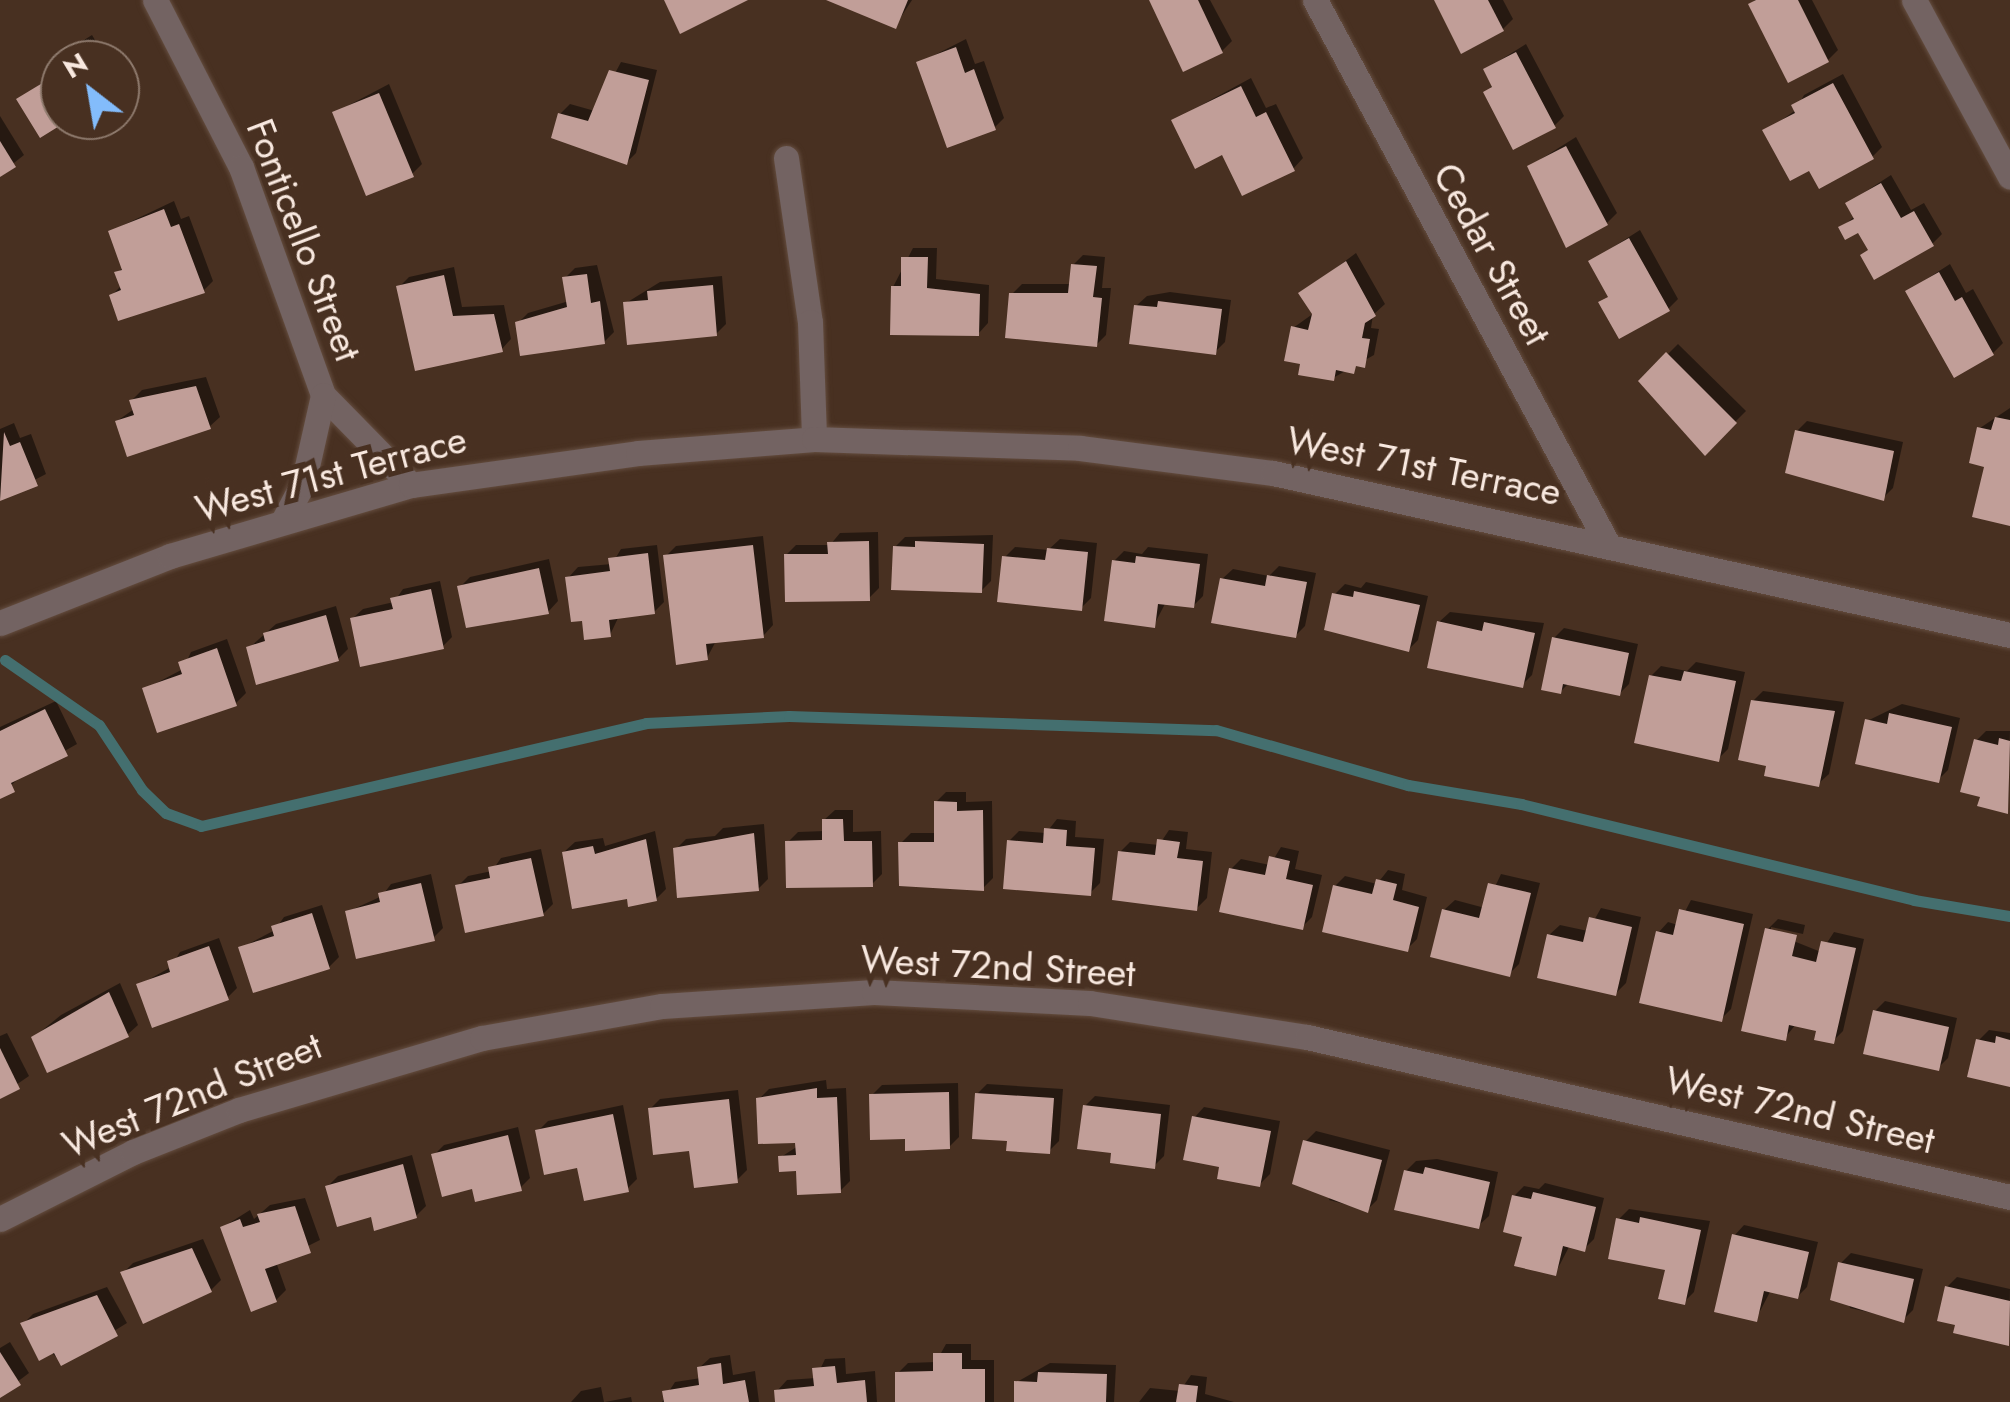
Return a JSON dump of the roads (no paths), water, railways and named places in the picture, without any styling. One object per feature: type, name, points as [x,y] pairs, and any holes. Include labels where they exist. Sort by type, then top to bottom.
[{"type":"street","name":"Fonticello Street","points":[[156,0],[241,167],[323,396],[411,485]]},
{"type":"street","name":"Cedar Street","points":[[1315,0],[1606,542]]},
{"type":"street","points":[[1914,0],[2010,176]]},
{"type":"street","points":[[786,158],[810,322],[814,439]]},
{"type":"street","points":[[284,519],[303,484],[323,396]]},
{"type":"street","name":"West 71st Terrace","points":[[0,623],[170,556],[284,519],[411,485],[638,453],[814,439],[1080,448],[1291,476],[1606,542],[2010,635]]},
{"type":"street","name":"West 72nd Street","points":[[0,1219],[134,1152],[239,1110],[482,1038],[662,1006],[874,992],[1090,1003],[1307,1037],[2010,1197]]},
{"type":"waterway","points":[[5,660],[99,725],[142,790],[166,813],[201,826],[646,723],[789,716],[1216,730],[1408,785],[1521,804],[1914,900],[2010,916]]}]
